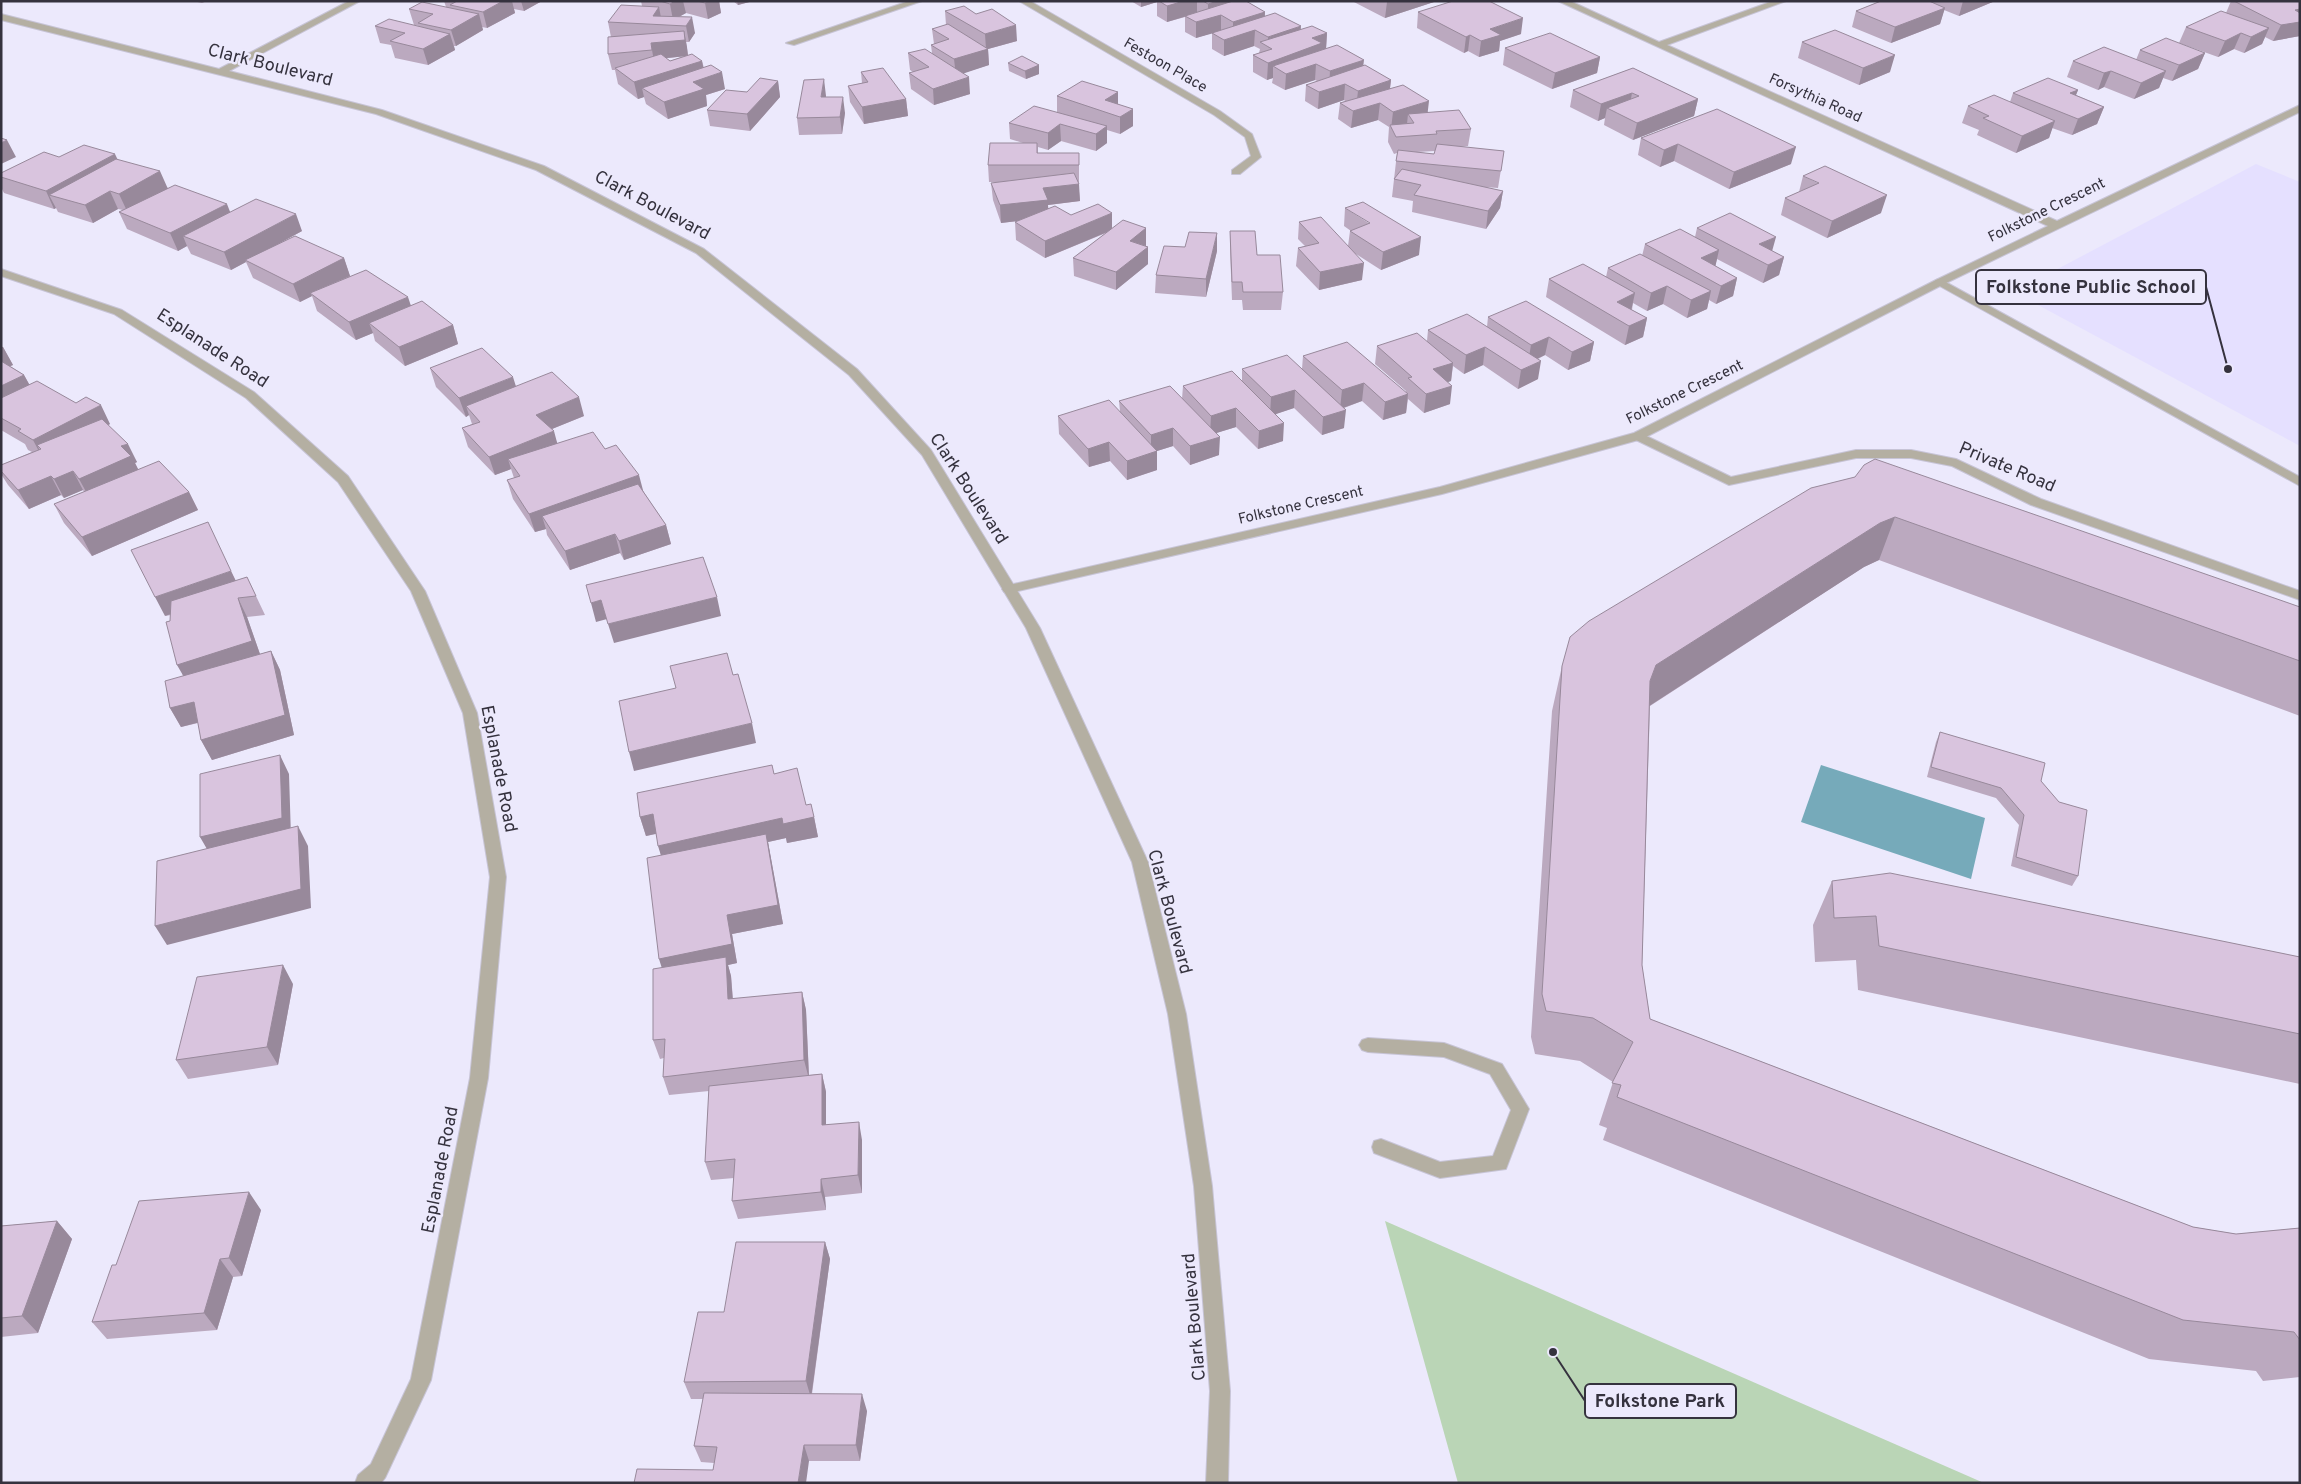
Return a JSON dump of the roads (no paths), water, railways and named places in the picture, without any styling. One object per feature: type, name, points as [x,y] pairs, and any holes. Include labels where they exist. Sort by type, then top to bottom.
[{"type":"street","points":[[218,73],[356,1]]},
{"type":"street","points":[[791,42],[918,1]]},
{"type":"street","name":"Festoon Place","points":[[1023,1],[1217,113],[1249,136],[1256,157],[1236,172]]},
{"type":"street","name":"Forsythia Road","points":[[1562,1],[2056,225]]},
{"type":"street","points":[[1658,45],[1782,1]]},
{"type":"street","name":"Clark Boulevard","points":[[1,17],[379,112],[540,168],[700,251],[859,378],[927,453],[1033,628],[1140,862],[1176,1014],[1203,1186],[1220,1392],[1217,1483]]},
{"type":"street","name":"Folkstone Crescent","points":[[1010,589],[1442,490],[1638,436],[1940,282],[2300,108]]},
{"type":"street","name":"Esplanade Road","points":[[1,272],[118,312],[250,395],[343,479],[418,591],[470,713],[498,876],[479,1078],[420,1380],[378,1471],[366,1483]]},
{"type":"street","points":[[1940,282],[2300,482]]},
{"type":"street","name":"Private Road","points":[[1638,436],[1729,481],[1856,454],[1912,454],[1956,463],[2036,502],[2300,596]]},
{"type":"street","points":[[1368,1045],[1444,1050],[1496,1069],[1520,1108],[1498,1163],[1440,1170],[1381,1147]]},
{"type":"water","points":[[1821,765],[1985,818],[1971,879],[1801,822]]},
{"type":"place","name":"Folkstone Public School","points":[[2228,369]]},
{"type":"place","name":"Folkstone Park","points":[[1553,1352]]}]
